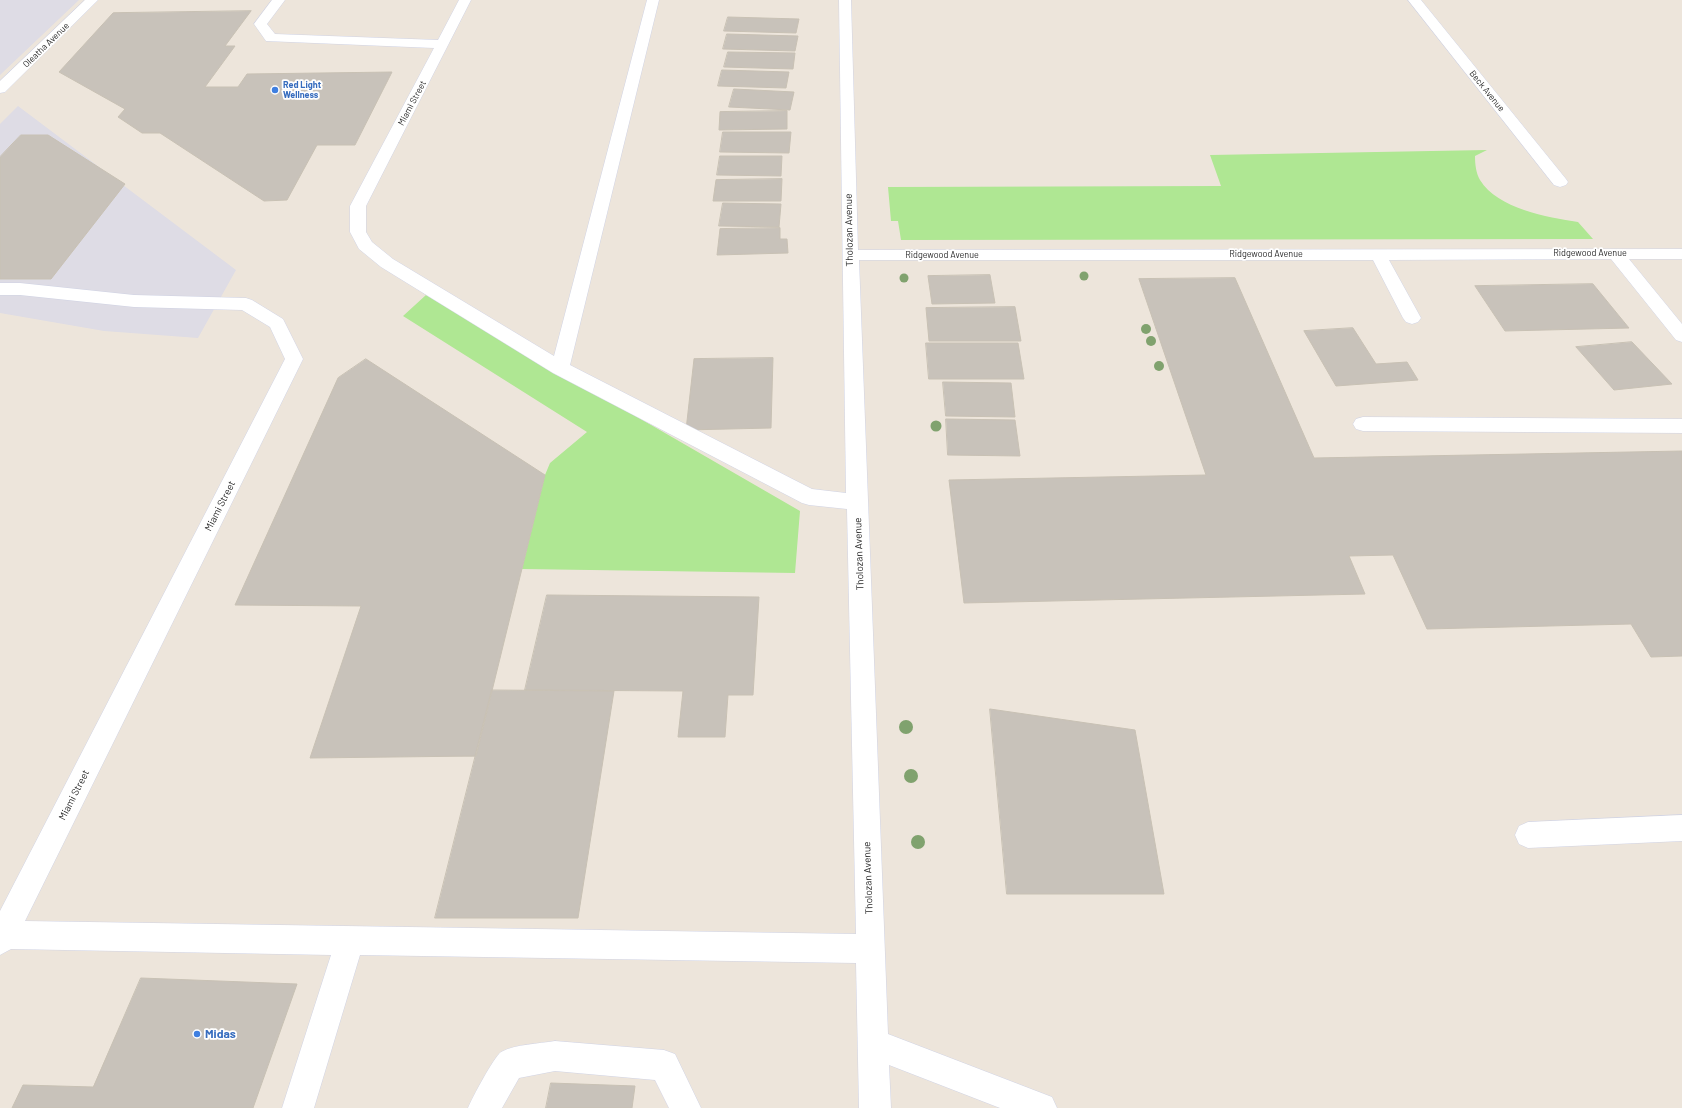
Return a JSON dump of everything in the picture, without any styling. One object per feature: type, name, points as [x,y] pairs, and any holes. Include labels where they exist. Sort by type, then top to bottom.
[{"type":"street","name":"Oleatha Avenue","points":[[3,83],[92,0]]},
{"type":"street","points":[[279,0],[260,24],[271,38],[442,44]]},
{"type":"street","name":"Miami Street","points":[[466,0],[358,206],[358,232],[365,245],[387,263],[560,368]]},
{"type":"street","points":[[653,0],[560,368],[809,497],[857,502]]},
{"type":"street","name":"Tholozan Avenue","points":[[845,0],[850,255],[875,1108]]},
{"type":"street","name":"Beck Avenue","points":[[1414,0],[1560,182]]},
{"type":"street","points":[[1615,253],[1682,336]]},
{"type":"street","points":[[1378,254],[1412,318]]},
{"type":"street","name":"Ridgewood Avenue","points":[[850,255],[1682,254]]},
{"type":"street","name":"Miami Street","points":[[0,289],[20,289],[134,301],[246,304],[277,324],[294,359],[1,937]]},
{"type":"street","points":[[1363,424],[1682,426]]},
{"type":"street","points":[[1528,835],[1682,828]]},
{"type":"street","points":[[1,937],[870,949]]},
{"type":"street","points":[[298,1108],[350,941]]},
{"type":"street","points":[[873,1044],[1041,1108]]},
{"type":"street","points":[[484,1108],[510,1064],[555,1056],[664,1065],[685,1108]]},
{"type":"shaded area","points":[[0,0],[79,0],[0,75]]},
{"type":"shaded area","points":[[18,106],[236,270],[198,338],[104,331],[0,313],[0,124]]},
{"type":"green space","points":[[1487,150],[1475,156],[1475,159],[1480,180],[1488,190],[1511,205],[1524,210],[1578,222],[1593,239],[901,240],[898,221],[891,221],[888,187],[1221,186],[1210,155]]},
{"type":"green space","points":[[426,295],[800,511],[795,573],[522,569],[545,475],[550,463],[587,432],[403,316]]},
{"type":"building","points":[[251,11],[225,46],[235,46],[205,87],[238,87],[247,74],[392,72],[355,145],[317,145],[287,200],[264,201],[160,133],[142,133],[118,117],[125,109],[59,72],[113,13]]},
{"type":"building","points":[[728,17],[799,19],[796,33],[724,31]]},
{"type":"building","points":[[727,34],[798,36],[795,51],[723,49]]},
{"type":"building","points":[[728,52],[795,53],[793,69],[724,67]]},
{"type":"building","points":[[722,70],[789,72],[786,88],[718,86]]},
{"type":"building","points":[[734,89],[794,92],[790,110],[729,107]]},
{"type":"building","points":[[787,111],[787,129],[719,130],[720,112]]},
{"type":"building","points":[[723,132],[791,132],[789,153],[720,152]]},
{"type":"building","points":[[21,135],[48,135],[125,184],[51,279],[0,279],[0,157]]},
{"type":"building","points":[[720,156],[782,156],[781,176],[717,175]]},
{"type":"building","points":[[782,179],[781,201],[713,201],[716,180]]},
{"type":"building","points":[[723,203],[781,204],[779,227],[719,226]]},
{"type":"building","points":[[780,228],[780,239],[787,239],[788,253],[717,255],[720,229]]},
{"type":"building","points":[[990,275],[995,303],[932,304],[928,276]]},
{"type":"building","points":[[1235,278],[1314,458],[1682,451],[1682,656],[1651,657],[1631,624],[1427,629],[1393,555],[1349,556],[1365,594],[964,603],[949,480],[1206,475],[1139,279]]},
{"type":"building","points":[[1593,284],[1629,328],[1505,331],[1475,286]]},
{"type":"building","points":[[1015,307],[1021,341],[929,341],[926,308]]},
{"type":"building","points":[[1353,328],[1376,364],[1407,362],[1418,380],[1336,386],[1304,331]]},
{"type":"building","points":[[1632,342],[1672,384],[1614,390],[1576,347]]},
{"type":"building","points":[[926,343],[1018,343],[1024,379],[929,379]]},
{"type":"building","points":[[773,358],[771,428],[686,430],[694,359]]},
{"type":"building","points":[[366,359],[545,475],[476,756],[310,758],[361,606],[235,605],[338,378]]},
{"type":"building","points":[[943,382],[1011,383],[1015,417],[946,416]]},
{"type":"building","points":[[946,419],[1015,420],[1020,456],[948,455]]},
{"type":"building","points":[[547,595],[759,597],[753,695],[728,695],[725,737],[678,737],[683,691],[525,690]]},
{"type":"building","points":[[492,690],[614,691],[578,918],[435,918]]},
{"type":"building","points":[[990,709],[1135,730],[1164,894],[1007,894]]},
{"type":"building","name":"Midas","points":[[141,978],[297,984],[253,1108],[12,1108],[23,1085],[93,1087]]},
{"type":"building","points":[[551,1083],[635,1086],[632,1108],[546,1108]]},
{"type":"place","name":"Red Light Wellness","points":[[275,90]]},
{"type":"place","name":"Midas","points":[[197,1034]]}]
